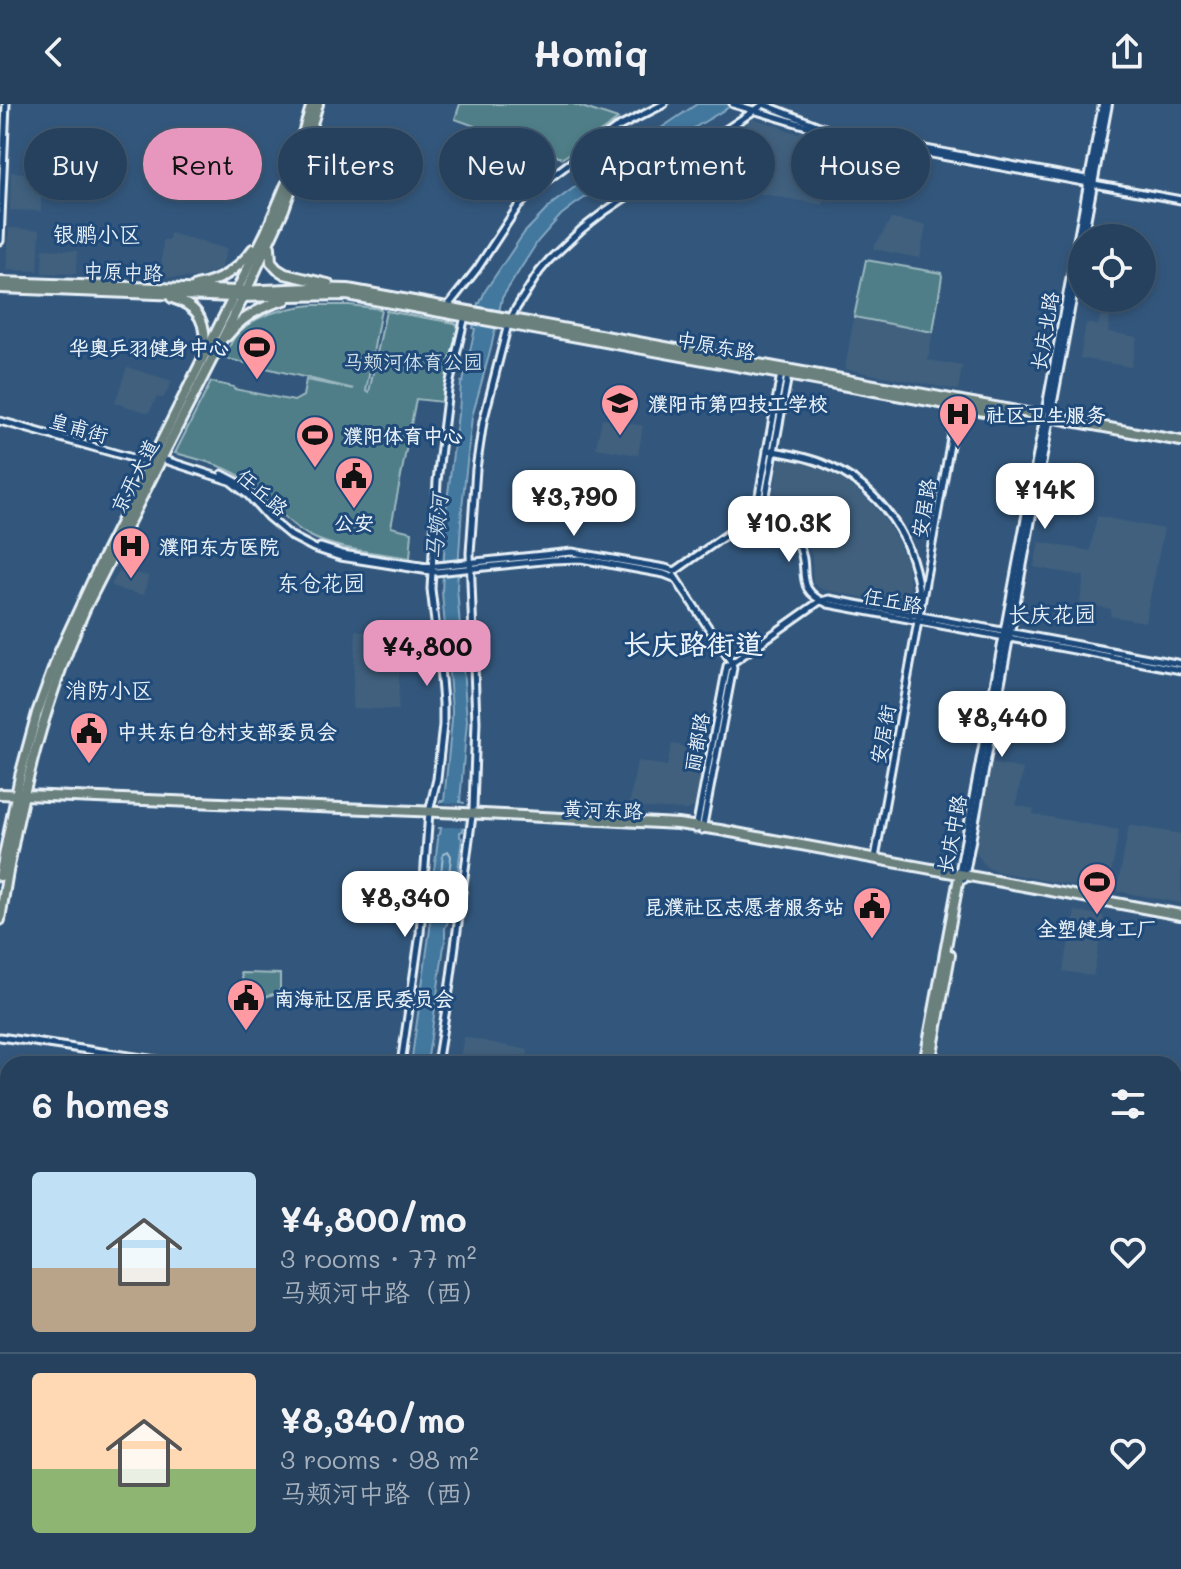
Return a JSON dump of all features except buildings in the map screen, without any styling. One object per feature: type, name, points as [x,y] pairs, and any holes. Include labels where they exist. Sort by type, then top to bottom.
[{"type":"main road","name":"京开大道","points":[[240,294],[290,175],[312,104]]},
{"type":"main road","name":"京开大道","points":[[0,920],[37,713],[59,653],[150,463],[277,225],[293,187],[318,104]]},
{"type":"main road","name":"长庆北路","points":[[1047,419],[1106,104]]},
{"type":"main road","name":"长庆北路","points":[[1085,224],[1091,182]]},
{"type":"main road","points":[[277,225],[269,250],[271,262],[277,269],[285,274],[348,289]]},
{"type":"main road","points":[[158,292],[218,280],[240,264],[266,232]]},
{"type":"main road","name":"中原中路","points":[[0,282],[158,292]]},
{"type":"main road","name":"中原中路","points":[[0,288],[240,294]]},
{"type":"main road","name":"中原东路","points":[[240,294],[312,288],[348,289],[447,307],[471,315]]},
{"type":"main road","points":[[158,292],[186,303],[200,317],[208,357]]},
{"type":"main road","name":"中原东路","points":[[240,294],[347,295],[505,320],[1181,444]]},
{"type":"main road","points":[[208,357],[229,332],[253,313],[279,302],[307,296]]},
{"type":"main road","name":"长庆北路","points":[[1047,419],[1069,312]]},
{"type":"main road","name":"中原东路","points":[[505,320],[957,406],[1047,419]]},
{"type":"main road","name":"京开大道","points":[[0,876],[44,715],[71,643],[208,357]]},
{"type":"main road","name":"长庆中路","points":[[928,1056],[1047,419]]},
{"type":"main road","name":"黄河东路","points":[[0,796],[699,829],[875,858],[962,876]]},
{"type":"main road","name":"黄河东路","points":[[699,829],[1181,917]]},
{"type":"street","points":[[0,241],[6,104]]},
{"type":"street","points":[[447,307],[477,269],[517,208],[534,190],[615,129],[664,104]]},
{"type":"street","points":[[733,104],[850,139],[1181,198]]},
{"type":"street","points":[[438,1056],[450,984],[476,722],[466,566],[479,443],[505,320],[539,272],[582,229],[604,212],[763,104],[804,121],[851,135],[1091,182]]},
{"type":"street","points":[[402,1056],[420,933],[443,718],[432,603],[437,481],[448,390],[471,315]]},
{"type":"street","points":[[753,516],[762,517],[787,532],[799,546],[804,582],[820,601],[732,663],[674,574],[756,512],[785,374]]},
{"type":"street","name":"安居路","points":[[919,619],[957,406]]},
{"type":"street","name":"皇甫街","points":[[0,421],[150,463]]},
{"type":"street","points":[[762,517],[770,450]]},
{"type":"street","points":[[770,450],[800,456],[833,468],[881,504],[896,524],[914,562],[919,619]]},
{"type":"street","name":"任丘路","points":[[162,457],[230,481],[291,536],[327,554],[434,569],[572,552],[665,568],[674,574]]},
{"type":"street","name":"任丘路","points":[[820,601],[1181,667]]},
{"type":"street","name":"安居街","points":[[875,858],[919,619]]},
{"type":"street","name":"丽都路","points":[[699,829],[732,663]]},
{"type":"street","points":[[0,1037],[129,1056]]},
{"type":"shaded area","points":[[754,119],[791,132],[791,199],[775,196],[775,128],[738,128]]},
{"type":"shaded area","points":[[11,172],[24,173],[24,200],[41,200],[41,211],[10,210]]},
{"type":"shaded area","points":[[796,200],[824,200],[823,205]]},
{"type":"shaded area","points":[[891,219],[926,225],[920,258],[873,249]]},
{"type":"shaded area","points":[[9,228],[40,230],[38,271],[7,270]]},
{"type":"shaded area","points":[[170,233],[227,249],[221,269],[197,278],[161,277],[163,240],[169,240]]},
{"type":"shaded area","points":[[43,249],[77,251],[76,274],[42,273]]},
{"type":"shaded area","points":[[1101,314],[1110,316],[1108,332],[1137,337],[1131,367],[1080,358],[1086,323],[1098,325]]},
{"type":"shaded area","points":[[854,317],[933,332],[928,360],[962,366],[958,390],[845,369]]},
{"type":"shaded area","points":[[127,367],[172,381],[164,397],[157,397],[149,413],[115,403]]},
{"type":"shaded area","name":"濮阳市第四技工学校","points":[[602,418],[643,426],[638,455],[596,448]]},
{"type":"shaded area","points":[[780,456],[823,469],[845,481],[867,499],[883,517],[907,562],[912,603],[908,606],[821,589],[813,583],[812,556],[805,537],[792,523],[770,513]]},
{"type":"shaded area","points":[[1097,516],[1164,529],[1145,622],[1110,616],[1111,609],[1080,603],[1084,576],[1034,567],[1039,542],[1090,551]]},
{"type":"shaded area","name":"濮阳东方医院","points":[[122,567],[148,576],[144,595],[111,585]]},
{"type":"shaded area","points":[[356,630],[401,640],[398,710],[352,708]]},
{"type":"shaded area","points":[[672,744],[701,749],[706,754],[694,807],[687,810],[629,807],[637,761],[667,766]]},
{"type":"shaded area","points":[[992,763],[1023,769],[1016,805],[1034,809],[1033,814],[1119,830],[1108,892],[986,867],[975,850]]},
{"type":"shaded area","points":[[1129,825],[1181,834],[1181,903],[1117,891]]},
{"type":"shaded area","points":[[1075,911],[1104,916],[1093,976],[1063,971]]},
{"type":"shaded area","points":[[464,1037],[528,1050],[527,1056],[460,1056]]},
{"type":"green space","points":[[460,104],[573,104],[618,119],[605,128],[571,128],[571,152],[563,158],[555,155],[555,128],[480,128],[455,119]]},
{"type":"green space","points":[[866,260],[941,273],[933,332],[854,317]]},
{"type":"green space","name":"濮阳体育中心","points":[[313,305],[381,309],[366,391],[369,392],[386,311],[458,326],[442,402],[416,399],[391,527],[412,532],[410,558],[345,548],[308,535],[241,476],[214,464],[175,453],[211,382],[294,401],[303,396],[306,380],[354,389],[224,358],[236,335],[252,322],[282,310]]},
{"type":"green space","points":[[241,973],[280,974],[280,990],[248,1003]]},
{"type":"water","points":[[697,104],[734,104],[694,128],[661,128]]},
{"type":"water","points":[[571,190],[571,200],[582,200],[561,215],[538,241],[502,298],[472,417],[457,587],[467,721],[460,802],[464,803],[463,831],[460,832],[462,838],[453,911],[445,928],[428,1056],[412,1056],[430,929],[431,895],[441,828],[440,801],[444,801],[452,720],[442,592],[447,501],[461,382],[475,329],[478,303],[524,233],[553,203]]},
{"type":"pier","points":[[439,803],[466,804],[464,827],[438,827]]},
{"type":"place","name":"华奥乒羽健身中心","points":[[257,381]]},
{"type":"place","name":"濮阳市第四技工学校","points":[[620,437]]},
{"type":"place","name":"社区卫生服务","points":[[958,448]]},
{"type":"place","name":"濮阳体育中心","points":[[315,469]]},
{"type":"place","name":"公安","points":[[354,510]]},
{"type":"place","name":"濮阳东方医院","points":[[131,580]]},
{"type":"place","name":"中共东白仓村支部委员会","points":[[89,765]]},
{"type":"place","name":"全塑健身工厂","points":[[1097,916]]},
{"type":"place","name":"昆濮社区志愿者服务站","points":[[872,940]]},
{"type":"place","name":"南海社区居民委员会","points":[[246,1032]]},
{"type":"district","name":"银鹏小区","points":[[97,233]]},
{"type":"district","name":"东仓花园","points":[[321,582]]},
{"type":"district","name":"长庆花园","points":[[1052,613]]},
{"type":"district","name":"长庆路街道","points":[[693,643]]},
{"type":"district","name":"消防小区","points":[[109,689]]},
{"type":"park label","name":"马颊河体育公园","points":[[413,361]]},
{"type":"water label","name":"马颊河","points":[[436,527]]}]
